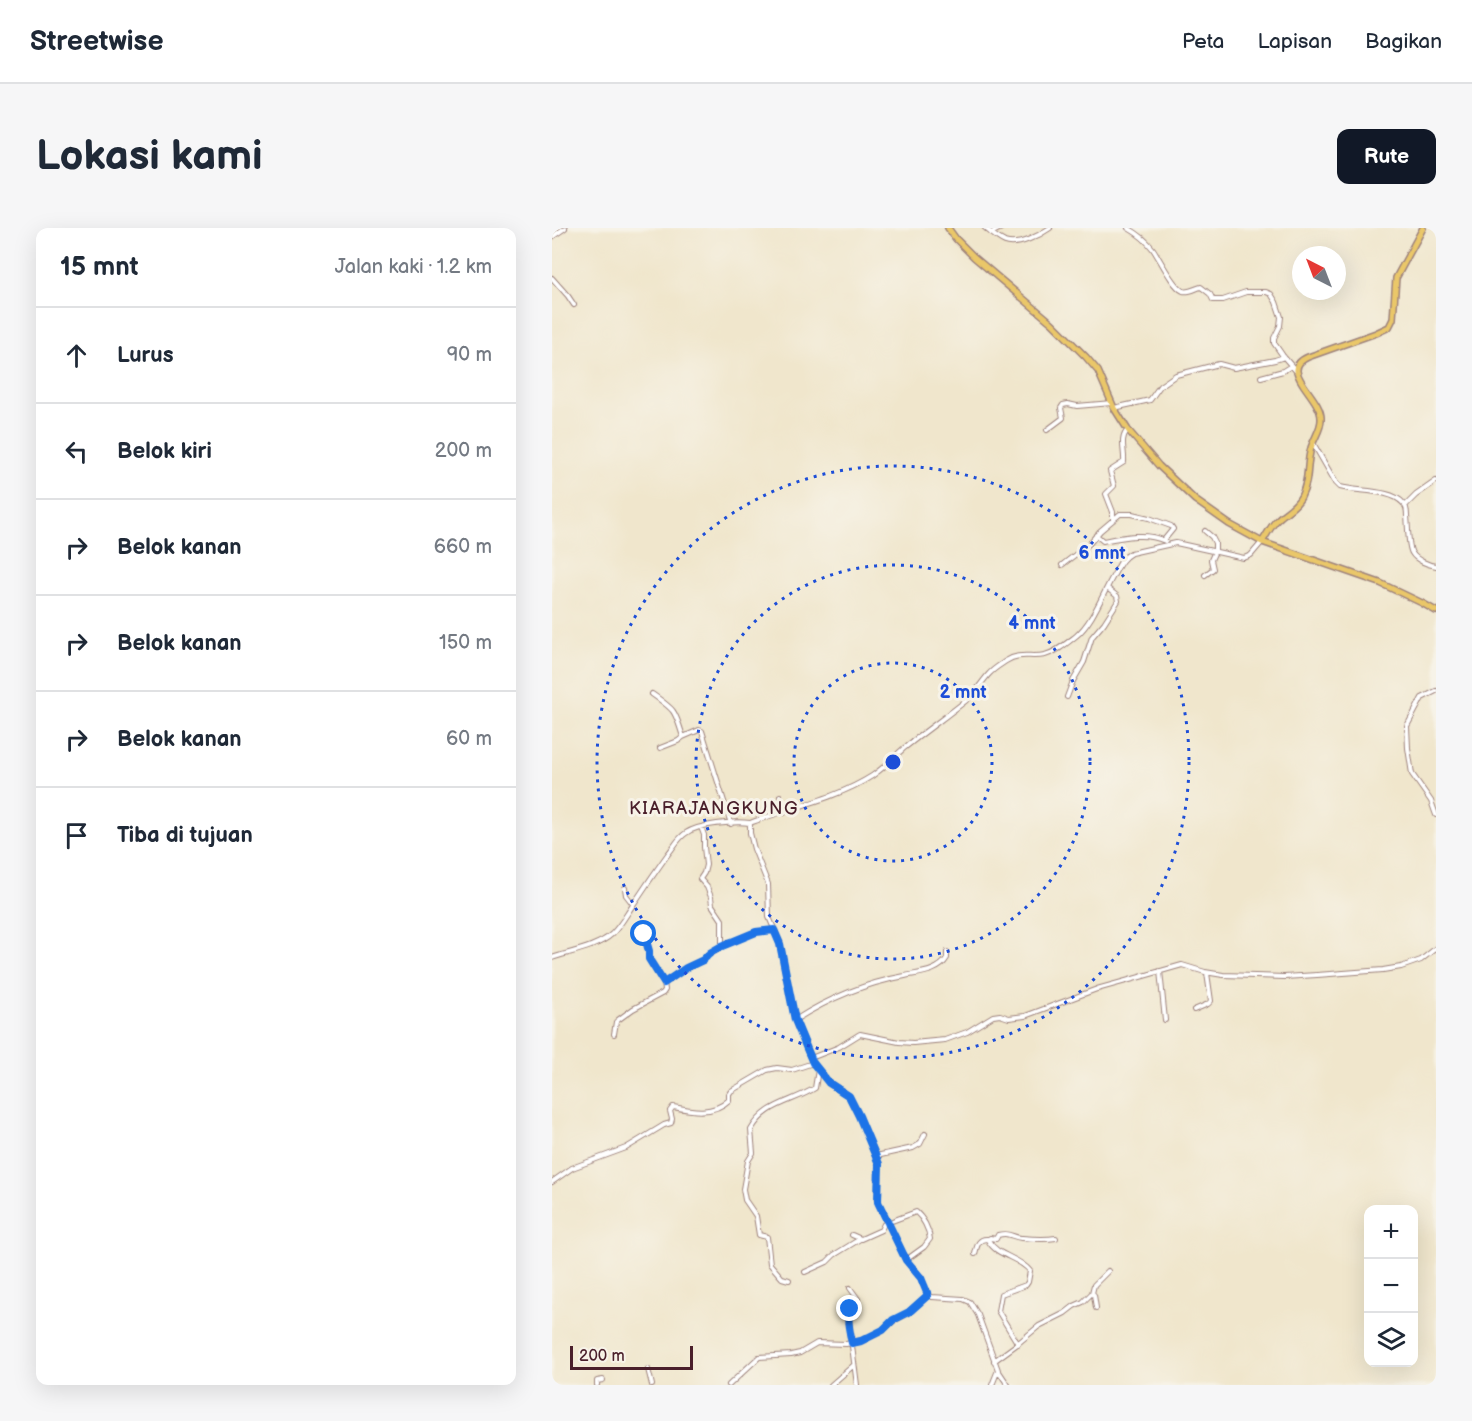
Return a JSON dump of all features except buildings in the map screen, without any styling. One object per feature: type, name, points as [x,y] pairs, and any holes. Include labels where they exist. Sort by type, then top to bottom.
[{"type":"main road","points":[[948,228],[974,257],[1052,323],[1096,369],[1128,430],[1159,466],[1195,500],[1229,524],[1262,542],[1380,583],[1436,611]]},
{"type":"main road","points":[[1262,542],[1277,519],[1292,509],[1300,498],[1308,475],[1310,450],[1321,424],[1318,406],[1296,371],[1297,364],[1303,359],[1389,327],[1393,319],[1396,278],[1423,228]]},
{"type":"street","points":[[552,237],[565,228]]},
{"type":"street","points":[[985,228],[1001,240],[1012,244],[1040,235],[1050,228]]},
{"type":"street","points":[[991,233],[1001,228]]},
{"type":"street","points":[[1128,228],[1152,248],[1181,290],[1188,291],[1201,286],[1213,300],[1218,301],[1246,292],[1268,292],[1276,302],[1281,315],[1281,324],[1273,341],[1296,371]]},
{"type":"street","points":[[552,278],[574,305]]},
{"type":"street","points":[[1047,430],[1063,418],[1061,408],[1063,405],[1113,405],[1150,400],[1160,386],[1175,375],[1219,364],[1234,368],[1284,357]]},
{"type":"street","points":[[1261,377],[1284,371],[1291,366]]},
{"type":"street","points":[[1113,520],[1113,512],[1106,494],[1114,486],[1110,471],[1124,462],[1123,440],[1128,430]]},
{"type":"street","points":[[1313,442],[1339,486],[1378,492],[1402,502],[1405,506],[1411,553],[1428,564],[1436,566]]},
{"type":"street","points":[[1405,506],[1436,481]]},
{"type":"street","points":[[552,958],[606,939],[620,926],[648,881],[688,831],[701,827],[750,823],[784,813],[858,784],[968,699],[991,672],[1009,658],[1019,655],[1046,654],[1063,646],[1084,626],[1119,563],[1131,553],[1165,542],[1173,529],[1168,524],[1123,513],[1062,565]]},
{"type":"street","points":[[1205,531],[1214,540],[1215,551],[1212,559],[1213,569],[1205,576]]},
{"type":"street","points":[[1096,535],[1103,541],[1138,536],[1244,558],[1251,555],[1262,542]]},
{"type":"street","points":[[1067,697],[1084,662],[1093,635],[1118,601],[1117,596],[1107,588]]},
{"type":"street","points":[[1436,691],[1423,698],[1407,725],[1412,774],[1431,801],[1436,815]]},
{"type":"street","points":[[652,694],[675,711],[683,737]]},
{"type":"street","points":[[660,748],[702,731],[731,824]]},
{"type":"street","points":[[780,796],[784,813]]},
{"type":"street","points":[[750,823],[754,849],[768,884],[768,912],[780,944],[795,1020],[812,1060],[834,1087],[850,1097],[859,1116],[876,1156],[879,1170],[878,1202],[906,1260],[921,1278],[928,1295],[962,1298],[970,1302],[978,1315],[998,1370],[1008,1385]]},
{"type":"street","points":[[701,827],[704,835],[706,866],[700,879],[707,887],[712,905],[722,920],[722,946]]},
{"type":"street","points":[[625,888],[626,895],[633,904]]},
{"type":"street","points":[[614,1034],[616,1022],[665,990],[664,983],[649,959],[643,923]]},
{"type":"street","points":[[664,983],[722,946],[756,932],[774,930]]},
{"type":"street","points":[[552,1182],[572,1168],[626,1148],[671,1123],[670,1110],[673,1107],[700,1111],[711,1110],[727,1103],[731,1091],[764,1071],[774,1068],[792,1070],[860,1034],[900,1042],[945,1040],[979,1026],[993,1016],[1000,1015],[1009,1018],[1025,1016],[1097,989],[1183,964],[1207,973],[1284,977],[1383,970],[1413,963],[1424,958],[1436,948]]},
{"type":"street","points":[[795,1020],[811,1010],[863,987],[940,967],[947,958],[947,952]]},
{"type":"street","points":[[1160,971],[1165,1020]]},
{"type":"street","points":[[1194,1010],[1211,1001],[1207,973]]},
{"type":"street","points":[[789,1280],[782,1278],[770,1264],[766,1238],[759,1235],[756,1216],[743,1196],[748,1161],[753,1153],[750,1132],[764,1113],[778,1104],[815,1088],[818,1070]]},
{"type":"street","points":[[876,1156],[913,1148],[920,1144],[926,1134]]},
{"type":"street","points":[[805,1272],[881,1230],[884,1224],[916,1212],[928,1230],[930,1239],[906,1260]]},
{"type":"street","points":[[975,1254],[983,1239],[996,1239],[998,1234],[1006,1233],[1019,1238],[1045,1240],[1056,1238]]},
{"type":"street","points":[[852,1235],[861,1239]]},
{"type":"street","points":[[988,1239],[994,1249],[1025,1265],[1030,1271],[1026,1285],[1001,1294],[998,1309],[1018,1344]]},
{"type":"street","points":[[994,1361],[1041,1324],[1083,1302],[1092,1293],[1094,1285],[1108,1271]]},
{"type":"street","points":[[850,1288],[858,1299],[848,1315],[857,1385]]},
{"type":"street","points":[[1092,1293],[1096,1308]]},
{"type":"street","points":[[729,1385],[759,1357],[800,1353],[817,1343],[861,1341],[883,1330],[928,1295]]},
{"type":"street","points":[[831,1385],[855,1364]]},
{"type":"street","points":[[648,1369],[652,1385]]},
{"type":"street","points":[[992,1385],[998,1370]]},
{"type":"street","points":[[597,1385],[596,1381],[603,1380]]},
{"type":"district","name":"KIARAJANGKUNG","points":[[714,808]]},
{"type":"route","points":[[644,934],[649,959],[664,983],[722,946],[756,932],[774,930],[786,969],[795,1020],[807,1049],[813,1063],[829,1083],[849,1096],[859,1116],[879,1164],[878,1202],[881,1210],[906,1260],[921,1278],[928,1295],[883,1330],[854,1343],[852,1343],[849,1328],[850,1309]]}]
